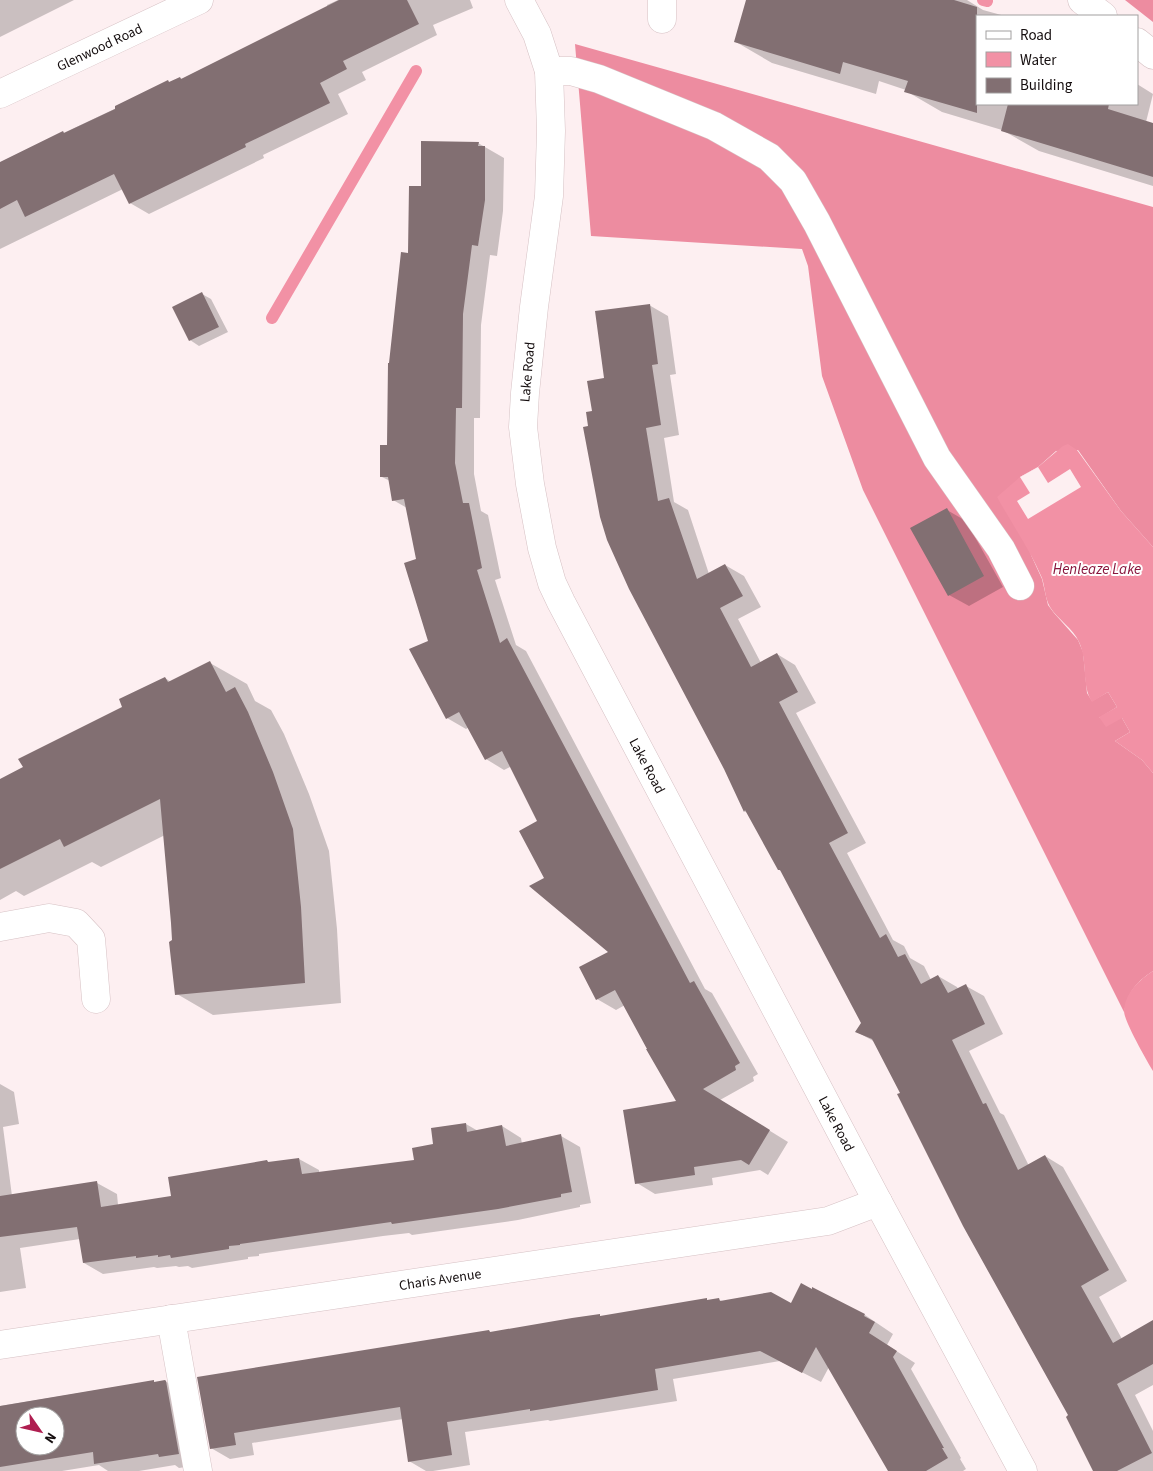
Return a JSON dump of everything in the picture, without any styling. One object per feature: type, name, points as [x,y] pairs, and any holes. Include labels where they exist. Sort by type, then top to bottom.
[{"type":"street","name":"Glenwood Road","points":[[0,94],[199,0]]},
{"type":"street","name":"Lake Road","points":[[519,0],[537,34],[549,71],[551,131],[549,196],[524,392],[523,427],[530,484],[547,567],[561,602],[878,1202],[1023,1471]]},
{"type":"street","points":[[1082,0],[1102,15]]},
{"type":"street","points":[[1138,43],[1153,55]]},
{"type":"street","points":[[549,71],[572,71],[599,79],[714,126],[769,157],[793,181],[817,223],[937,458],[1002,549],[1020,586]]},
{"type":"street","points":[[0,927],[49,918],[76,923],[91,939],[96,999]]},
{"type":"street","name":"Charis Avenue","points":[[0,1345],[828,1221],[878,1202]]},
{"type":"street","points":[[171,1319],[198,1471]]},
{"type":"shaded area","points":[[1125,0],[1153,0],[1153,22]]},
{"type":"shaded area","points":[[575,44],[1153,207],[1153,547],[1121,511],[1078,450],[1056,451],[1038,467],[1020,477],[1031,555],[1042,579],[1048,605],[1078,640],[1083,652],[1087,693],[1092,701],[1108,692],[1117,707],[1099,718],[1122,718],[1130,732],[1115,741],[1142,760],[1153,773],[1153,971],[1134,988],[1128,998],[1124,1012],[863,490],[822,376],[808,266],[802,249],[591,236]]},
{"type":"water","name":"Henleaze Lake","points":[[1068,444],[1077,450],[1121,511],[1153,547],[1153,773],[1142,760],[1115,741],[1130,732],[1122,718],[1106,727],[1099,717],[1117,707],[1108,692],[1092,702],[1087,688],[1082,649],[1079,642],[1073,632],[1050,607],[1042,578],[997,497],[1020,477],[1038,467]]},
{"type":"water","points":[[1153,971],[1153,1071],[1132,1032],[1124,1011],[1130,993]]},
{"type":"pier","points":[[1038,467],[1048,483],[1070,469],[1081,487],[1028,519],[1017,501],[1030,493],[1020,477]]},
{"type":"building","points":[[339,0],[407,0],[419,24],[343,61],[347,69],[320,83],[330,103],[245,144],[246,147],[129,204],[114,174],[25,217],[17,200],[0,209],[0,162],[63,131],[64,133],[115,109],[115,106],[168,80],[169,82],[180,77],[181,79]]},
{"type":"building","points":[[746,0],[954,0],[977,7],[977,113],[904,92],[908,81],[843,62],[840,74],[734,42]]},
{"type":"building","points":[[1008,105],[1109,105],[1108,109],[1153,123],[1153,177],[1001,131]]},
{"type":"building","points":[[421,141],[479,142],[478,146],[485,146],[485,200],[478,246],[472,245],[463,314],[462,408],[456,408],[455,463],[463,503],[469,503],[482,568],[477,570],[500,643],[507,638],[690,983],[694,981],[740,1063],[735,1066],[736,1070],[703,1089],[770,1130],[749,1165],[741,1160],[694,1167],[695,1175],[635,1184],[623,1110],[676,1101],[615,990],[596,1000],[579,967],[608,952],[529,886],[544,878],[519,831],[537,821],[502,751],[485,760],[459,712],[446,719],[409,649],[428,641],[404,563],[416,559],[404,499],[392,501],[388,477],[380,477],[380,445],[387,445],[388,363],[401,252],[408,253],[409,186],[421,186]]},
{"type":"building","points":[[202,292],[219,327],[189,341],[172,307]]},
{"type":"building","points":[[650,304],[658,364],[652,365],[661,425],[646,428],[658,501],[669,498],[697,579],[725,564],[743,596],[720,608],[751,667],[777,653],[798,692],[779,702],[848,833],[829,843],[880,938],[886,934],[898,957],[905,954],[921,984],[938,975],[948,993],[966,984],[985,1024],[952,1040],[983,1104],[986,1103],[1018,1170],[1045,1155],[1109,1270],[1081,1286],[1113,1343],[1153,1320],[1153,1364],[1117,1384],[1152,1453],[1117,1471],[1093,1471],[1066,1417],[1068,1415],[963,1226],[897,1094],[900,1093],[872,1039],[855,1032],[861,1023],[780,870],[778,870],[745,810],[744,812],[724,769],[629,589],[607,540],[600,517],[583,427],[588,426],[586,412],[592,411],[587,381],[604,378],[595,311]]},
{"type":"building","points":[[947,508],[984,576],[948,596],[910,528]]},
{"type":"building","points":[[210,661],[226,692],[235,687],[248,712],[273,772],[293,829],[301,907],[305,983],[175,995],[169,942],[172,940],[171,923],[160,799],[64,847],[60,839],[0,869],[0,779],[23,767],[18,759],[122,707],[119,699],[165,677],[168,682]]},
{"type":"building","points":[[466,1123],[467,1132],[502,1125],[506,1146],[561,1134],[572,1192],[561,1194],[561,1197],[498,1209],[392,1224],[391,1222],[240,1244],[229,1246],[229,1249],[171,1258],[170,1255],[136,1258],[136,1256],[83,1263],[77,1227],[0,1237],[0,1196],[97,1181],[101,1207],[171,1196],[168,1177],[267,1160],[268,1162],[299,1158],[302,1174],[414,1160],[412,1148],[433,1144],[431,1128]]},
{"type":"building","points":[[801,1283],[865,1314],[864,1316],[875,1322],[869,1333],[897,1351],[893,1357],[948,1458],[926,1471],[888,1471],[816,1347],[802,1373],[760,1351],[655,1369],[658,1390],[530,1411],[530,1409],[447,1422],[452,1455],[408,1462],[400,1407],[234,1433],[236,1445],[210,1449],[197,1377],[489,1330],[490,1332],[572,1318],[600,1314],[600,1316],[707,1298],[707,1300],[719,1298],[720,1301],[771,1292],[791,1303]]},
{"type":"building","points":[[154,1380],[154,1382],[166,1381],[179,1454],[159,1457],[158,1454],[94,1464],[93,1452],[0,1467],[0,1406]]},
{"type":"waterway","points":[[983,0],[987,1]]},
{"type":"waterway","points":[[272,318],[416,71]]}]
